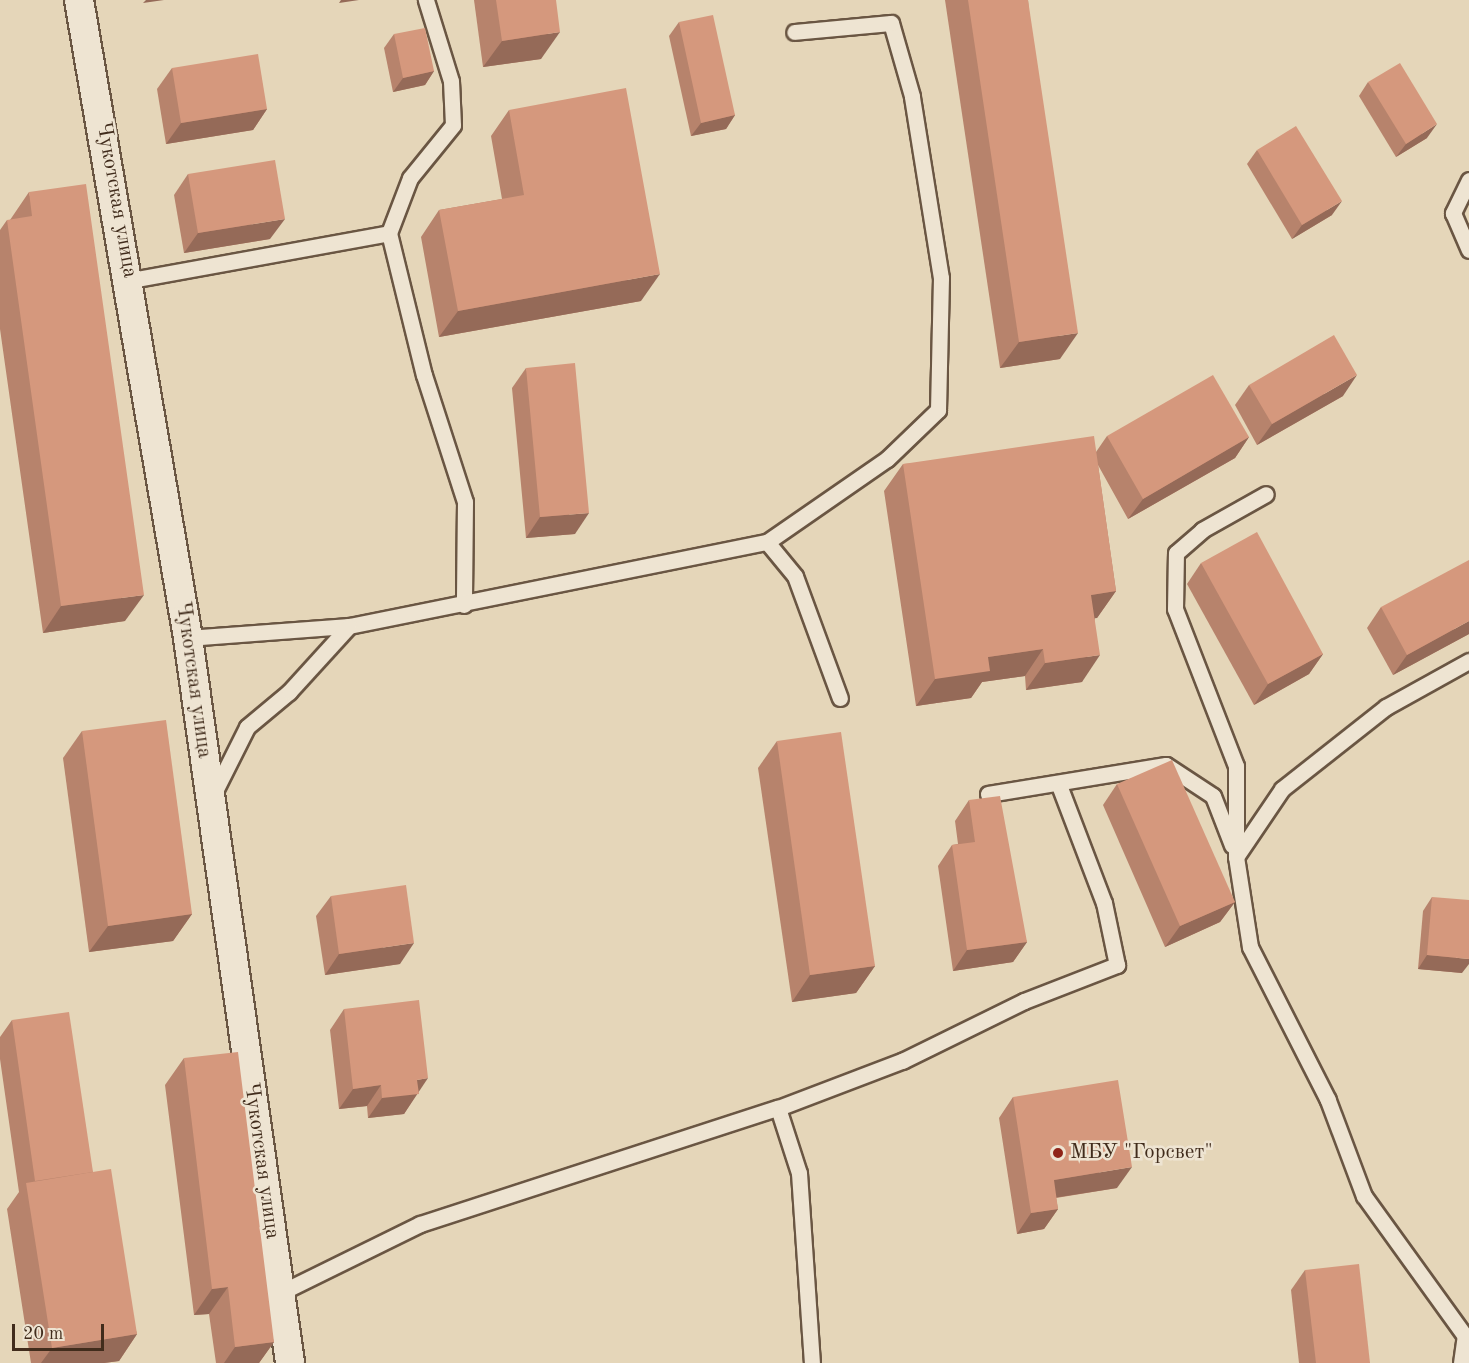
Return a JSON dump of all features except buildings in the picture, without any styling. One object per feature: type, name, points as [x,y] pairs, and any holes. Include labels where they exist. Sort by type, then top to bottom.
[{"type":"street","name":"Чукотская улица","points":[[79,0],[130,280],[188,638],[290,1363]]},
{"type":"lane","points":[[426,0],[451,81],[453,125],[410,178],[389,233],[424,375],[465,502],[464,605]]},
{"type":"lane","points":[[188,638],[349,626],[464,605],[767,542],[887,459],[938,410],[941,278],[912,96],[891,23],[794,32]]},
{"type":"lane","points":[[1469,180],[1454,213],[1469,250]]},
{"type":"lane","points":[[130,280],[389,233]]},
{"type":"lane","points":[[1266,494],[1202,530],[1176,553],[1175,609],[1236,766],[1236,857],[1250,947],[1328,1100],[1364,1196],[1465,1336],[1461,1363]]},
{"type":"lane","points":[[767,542],[795,576],[840,698]]},
{"type":"lane","points":[[210,800],[246,727],[290,692],[349,626]]},
{"type":"lane","points":[[1236,857],[1282,789],[1386,707],[1469,661]]},
{"type":"lane","points":[[988,794],[1059,785],[1166,765],[1214,796],[1236,857]]},
{"type":"lane","points":[[280,1293],[420,1224],[778,1108],[902,1061],[1024,1001],[1117,965],[1104,903],[1059,785]]},
{"type":"lane","points":[[778,1108],[799,1173],[812,1363]]},
{"type":"place","name":"МБУ \"Горсвет\"","points":[[1058,1153]]}]
